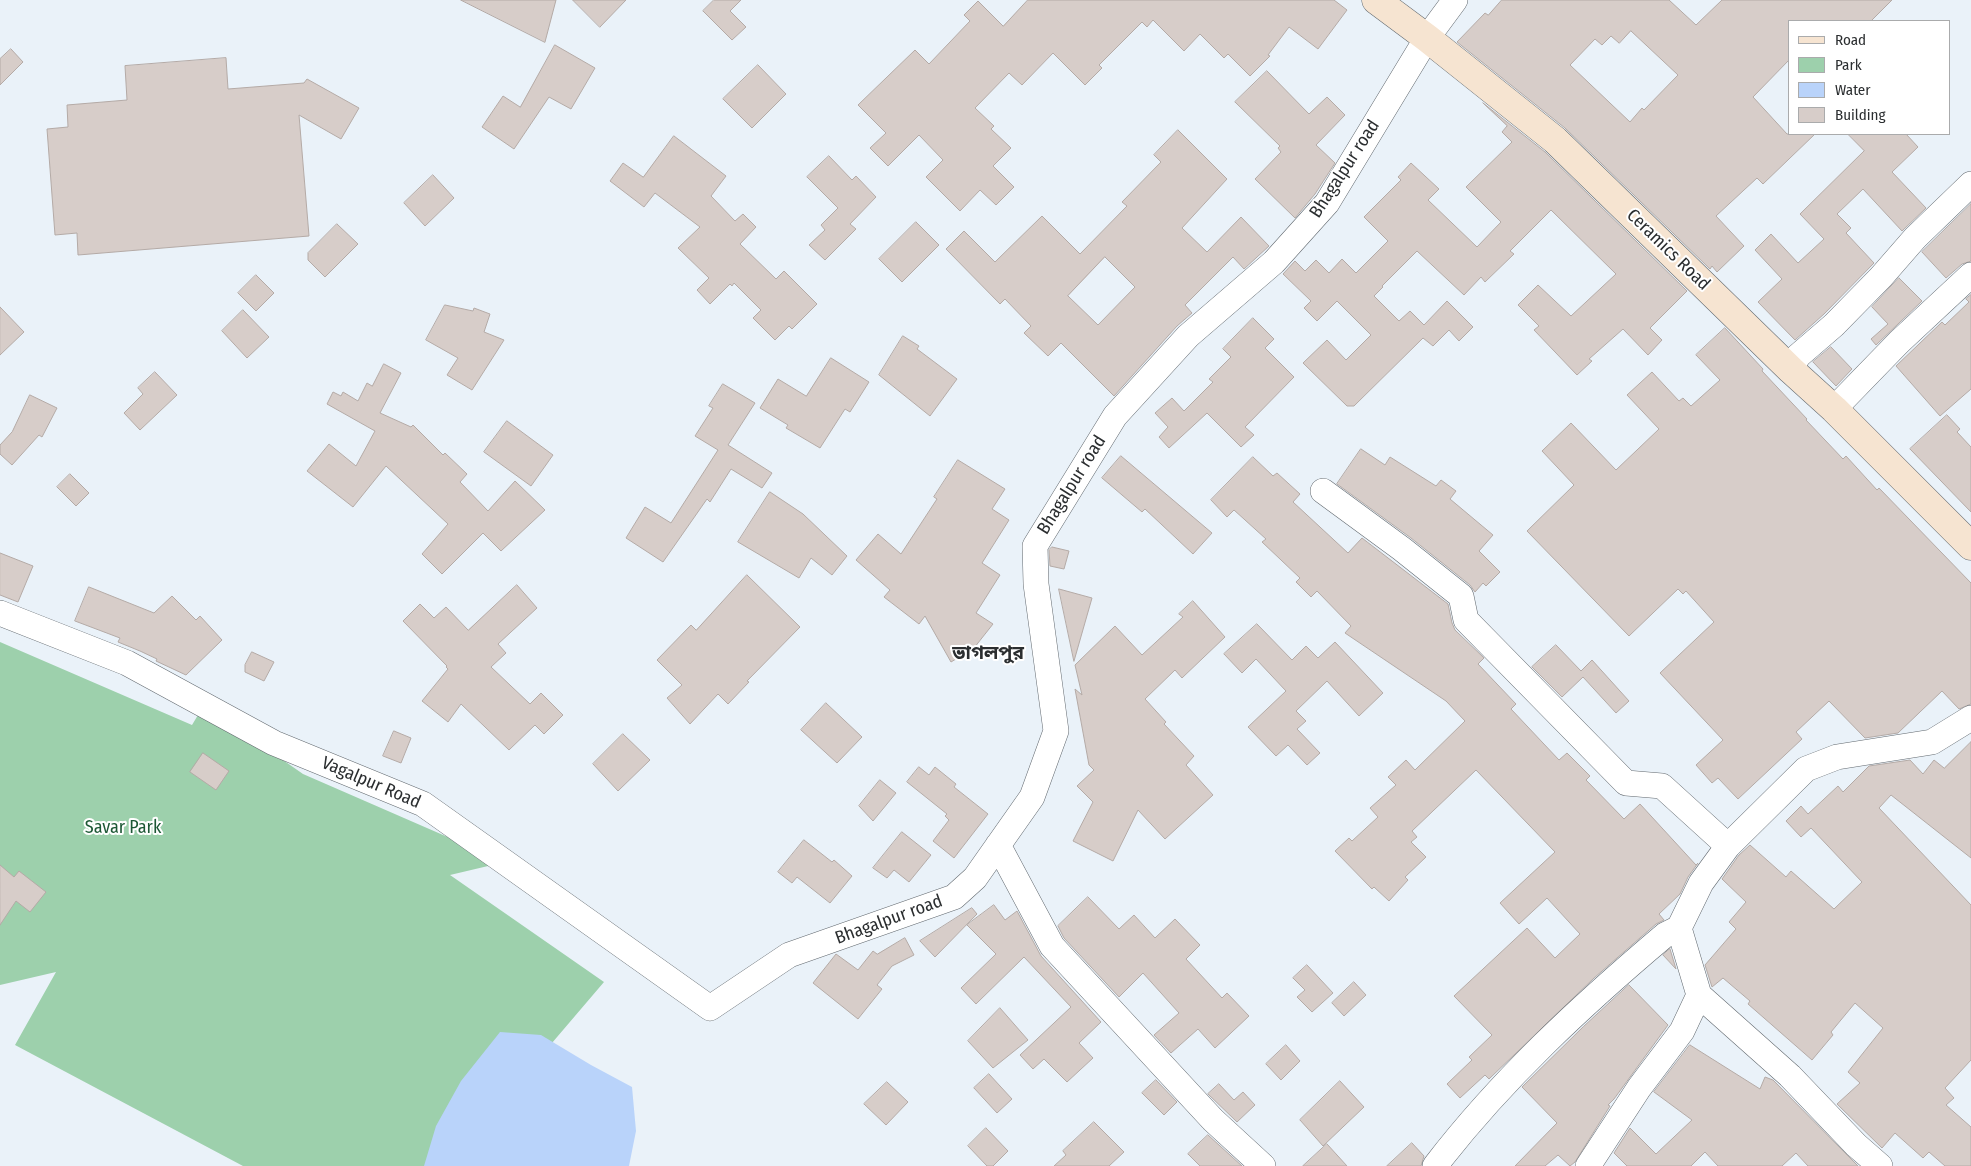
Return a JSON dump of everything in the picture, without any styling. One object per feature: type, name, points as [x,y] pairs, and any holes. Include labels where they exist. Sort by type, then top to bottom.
[{"type":"street","name":"Ceramics Road","points":[[1376,0],[1428,38],[1555,140],[1791,370],[1834,409],[1971,546]]},
{"type":"street","name":"Bhagalpur road","points":[[710,1008],[789,955],[954,897],[975,878],[1032,797],[1056,731],[1036,584],[1035,546],[1115,416],[1188,336],[1274,262],[1327,204],[1428,38],[1455,0]]},
{"type":"street","points":[[1791,370],[1798,356],[1834,324],[1881,277],[1915,238],[1971,184]]},
{"type":"street","points":[[1834,409],[1899,342],[1971,275]]},
{"type":"street","points":[[1323,491],[1402,549],[1461,596],[1466,620],[1626,783],[1662,786],[1728,846]]},
{"type":"street","name":"Vagalpur Road","points":[[0,613],[127,663],[274,743],[423,804],[710,1008]]},
{"type":"street","points":[[1435,1166],[1460,1134],[1572,1016],[1665,935],[1679,928],[1700,883],[1728,846],[1806,769],[1837,757],[1932,742],[1971,718]]},
{"type":"street","points":[[998,845],[1052,946],[1213,1120],[1263,1166]]},
{"type":"street","points":[[1679,928],[1699,995],[1790,1076],[1856,1145],[1880,1166]]},
{"type":"street","points":[[1588,1166],[1639,1088],[1682,1031],[1699,995]]},
{"type":"green space","name":"Savar Park","points":[[0,642],[192,725],[204,705],[303,774],[505,862],[450,875],[604,982],[447,1166],[243,1166],[15,1045],[56,972],[0,985]]},
{"type":"water","points":[[500,1032],[541,1035],[632,1087],[636,1131],[629,1166],[424,1166],[436,1126],[461,1081]]},
{"type":"building","points":[[461,0],[556,0],[545,42]]},
{"type":"building","points":[[573,0],[626,0],[600,27]]},
{"type":"building","points":[[714,0],[741,0],[730,11],[746,27],[732,40],[703,11]]},
{"type":"building","points":[[1028,0],[1334,0],[1347,10],[1318,49],[1289,27],[1268,55],[1270,56],[1250,76],[1228,54],[1224,58],[1200,34],[1184,51],[1153,20],[1147,27],[1142,22],[1099,65],[1102,68],[1085,85],[1053,53],[1022,85],[1009,73],[975,108],[994,126],[991,129],[1011,148],[993,166],[1014,187],[996,205],[980,190],[960,211],[926,177],[943,160],[919,135],[888,166],[870,148],[886,133],[858,105],[915,50],[929,64],[970,21],[964,15],[978,1],[1003,26]]},
{"type":"building","points":[[1502,0],[1669,0],[1696,25],[1722,0],[1892,0],[1872,20],[1788,20],[1788,61],[1753,97],[1788,135],[1814,135],[1763,184],[1757,178],[1716,216],[1744,246],[1717,272],[1712,266],[1710,269],[1565,128],[1457,42],[1485,13],[1488,15]],"holes":[[[1631,31],[1678,75],[1644,110],[1642,108],[1630,122],[1570,65],[1595,39],[1602,45],[1611,36],[1619,43]]]},
{"type":"building","points":[[555,45],[595,68],[571,109],[549,97],[514,149],[482,127],[503,96],[520,107]]},
{"type":"building","points":[[11,49],[23,62],[0,85],[0,59]]},
{"type":"building","points":[[226,58],[228,89],[304,83],[307,79],[359,108],[341,139],[299,115],[309,236],[78,255],[77,233],[55,235],[47,129],[68,127],[67,105],[127,100],[125,66]]},
{"type":"building","points":[[758,65],[786,94],[752,128],[723,99]]},
{"type":"building","points":[[1267,71],[1309,114],[1327,97],[1345,115],[1316,145],[1335,163],[1315,194],[1295,218],[1255,179],[1281,152],[1278,148],[1280,146],[1235,102]]},
{"type":"building","points":[[1483,103],[1545,152],[1687,291],[1650,328],[1662,340],[1648,355],[1623,329],[1589,359],[1592,361],[1577,375],[1534,330],[1539,326],[1518,305],[1538,285],[1571,316],[1616,274],[1551,210],[1510,251],[1514,254],[1485,282],[1481,277],[1464,295],[1417,251],[1374,296],[1399,321],[1410,311],[1424,325],[1447,301],[1473,327],[1459,341],[1449,330],[1433,346],[1423,338],[1354,406],[1347,406],[1303,363],[1327,340],[1346,360],[1371,335],[1337,301],[1317,321],[1304,308],[1311,301],[1283,274],[1295,261],[1305,271],[1316,260],[1329,273],[1342,259],[1356,273],[1388,241],[1364,217],[1401,180],[1398,177],[1411,163],[1439,189],[1428,200],[1477,247],[1501,222],[1466,187],[1512,142],[1502,132],[1507,126]]},
{"type":"building","points":[[1178,130],[1227,179],[1182,228],[1207,252],[1241,217],[1269,246],[1244,269],[1233,257],[1185,305],[1192,313],[1177,326],[1114,396],[1061,343],[1048,356],[1024,333],[1031,326],[1005,299],[1000,304],[946,249],[964,231],[995,262],[1042,216],[1080,254],[1127,206],[1122,202],[1161,162],[1154,155]],"holes":[[[1105,257],[1135,287],[1098,325],[1068,296]]]},
{"type":"building","points":[[1849,135],[1907,135],[1918,147],[1892,172],[1926,208],[1902,231],[1863,189],[1837,214],[1851,228],[1846,233],[1874,263],[1824,314],[1795,340],[1758,302],[1782,279],[1755,250],[1771,234],[1798,263],[1824,239],[1800,214],[1864,151]]},
{"type":"building","points":[[674,136],[726,176],[711,196],[735,221],[743,214],[756,227],[740,244],[776,279],[784,271],[817,304],[792,329],[789,326],[775,340],[753,318],[761,310],[734,283],[732,286],[730,284],[710,304],[697,290],[709,278],[678,248],[700,227],[655,193],[644,207],[610,181],[623,163],[643,177]]},
{"type":"building","points":[[829,156],[852,180],[856,176],[876,197],[850,224],[856,229],[825,260],[809,245],[825,230],[821,225],[838,208],[807,177]]},
{"type":"building","points":[[433,175],[454,198],[425,226],[404,203]]},
{"type":"building","points":[[1971,204],[1971,261],[1962,264],[1946,278],[1922,252]]},
{"type":"building","points":[[916,222],[939,245],[902,282],[879,259]]},
{"type":"building","points":[[337,224],[358,244],[325,277],[308,260],[308,253]]},
{"type":"building","points":[[256,275],[274,293],[256,311],[238,293]]},
{"type":"building","points":[[1899,278],[1922,301],[1876,345],[1871,339],[1888,324],[1872,307]]},
{"type":"building","points":[[1971,295],[1971,389],[1940,416],[1896,366],[1942,322],[1945,325],[1969,302],[1966,299]]},
{"type":"building","points":[[445,305],[473,311],[474,308],[490,314],[484,332],[504,340],[472,390],[447,375],[458,358],[426,340]]},
{"type":"building","points":[[0,307],[24,332],[0,355]]},
{"type":"building","points":[[243,310],[269,337],[247,358],[222,331]]},
{"type":"building","points":[[1253,318],[1274,339],[1265,348],[1294,377],[1245,427],[1254,435],[1241,447],[1207,413],[1169,448],[1159,437],[1168,427],[1155,413],[1172,398],[1184,411],[1213,382],[1209,379],[1231,357],[1223,349]]},
{"type":"building","points":[[1725,328],[1843,459],[1846,456],[1877,490],[1879,488],[1971,583],[1971,704],[1959,709],[1942,691],[1898,733],[1865,738],[1829,701],[1796,732],[1802,739],[1738,799],[1718,778],[1712,783],[1696,765],[1723,740],[1660,673],[1714,622],[1686,591],[1683,594],[1678,589],[1629,636],[1527,531],[1574,485],[1542,451],[1571,423],[1616,470],[1659,429],[1627,395],[1652,372],[1679,401],[1683,398],[1691,406],[1720,380],[1696,355]]},
{"type":"building","points":[[903,336],[919,346],[917,349],[957,379],[930,416],[879,375]]},
{"type":"building","points":[[1831,347],[1852,369],[1836,386],[1813,362]]},
{"type":"building","points":[[831,358],[869,382],[850,412],[845,409],[820,448],[786,428],[788,425],[760,408],[778,379],[806,396]]},
{"type":"building","points":[[384,364],[401,373],[380,413],[411,427],[413,425],[443,455],[445,453],[467,474],[460,482],[488,511],[515,481],[545,510],[501,551],[483,533],[442,574],[422,554],[448,524],[386,466],[353,507],[307,471],[329,444],[356,466],[375,431],[327,404],[333,392],[341,396],[343,392],[358,401],[367,383],[372,386]]},
{"type":"building","points":[[155,372],[177,395],[140,430],[124,413],[143,394],[138,388]]},
{"type":"building","points":[[723,384],[755,403],[728,445],[772,473],[762,488],[731,469],[710,502],[707,499],[663,562],[626,538],[645,507],[671,523],[718,450],[695,436],[713,408],[709,406]]},
{"type":"building","points":[[30,395],[57,408],[42,437],[39,435],[12,465],[0,454],[0,445],[12,432]]},
{"type":"building","points":[[1947,415],[1960,429],[1957,432],[1971,447],[1971,512],[1910,449]]},
{"type":"building","points":[[507,421],[553,455],[531,486],[484,452]]},
{"type":"building","points":[[1361,449],[1385,465],[1390,457],[1436,486],[1441,480],[1456,491],[1450,499],[1493,535],[1479,551],[1500,572],[1486,586],[1483,583],[1475,592],[1470,585],[1411,538],[1337,484]]},
{"type":"building","points":[[1121,456],[1212,533],[1193,554],[1145,509],[1142,512],[1102,478]]},
{"type":"building","points":[[1253,457],[1273,476],[1277,473],[1300,494],[1293,502],[1348,553],[1362,538],[1448,604],[1455,630],[1484,658],[1478,664],[1516,704],[1511,709],[1559,760],[1567,753],[1590,776],[1586,780],[1624,819],[1640,804],[1696,865],[1698,863],[1688,877],[1680,894],[1659,914],[1664,920],[1656,924],[1594,978],[1489,1079],[1485,1075],[1460,1098],[1447,1084],[1472,1060],[1469,1057],[1492,1035],[1454,996],[1527,928],[1555,958],[1580,934],[1547,898],[1519,924],[1500,903],[1555,852],[1476,770],[1412,831],[1417,837],[1411,842],[1426,857],[1405,877],[1408,880],[1389,901],[1374,887],[1372,889],[1335,851],[1349,838],[1352,841],[1378,817],[1370,808],[1396,785],[1388,777],[1406,760],[1415,770],[1465,721],[1446,701],[1345,633],[1351,626],[1317,591],[1311,597],[1296,582],[1300,578],[1262,542],[1266,539],[1234,510],[1227,517],[1211,500]]},
{"type":"building","points":[[958,460],[1005,489],[992,509],[1009,520],[982,563],[1000,575],[976,613],[993,624],[974,648],[951,662],[925,616],[919,624],[884,597],[890,590],[856,560],[878,534],[901,554],[937,499],[934,497]]},
{"type":"building","points":[[70,474],[89,493],[76,506],[57,487]]},
{"type":"building","points":[[770,492],[803,514],[847,556],[832,575],[811,558],[799,578],[738,542]]},
{"type":"building","points":[[1052,547],[1069,551],[1064,569],[1050,566],[1049,550]]},
{"type":"building","points":[[0,553],[33,566],[18,602],[0,595]]},
{"type":"building","points":[[747,575],[800,627],[747,681],[749,682],[728,704],[718,694],[690,724],[667,698],[682,685],[657,660],[691,625],[696,630]]},
{"type":"building","points":[[517,585],[537,608],[498,644],[506,653],[491,667],[530,704],[541,693],[563,715],[544,734],[535,725],[509,750],[461,704],[448,722],[422,701],[448,669],[403,621],[420,604],[434,618],[446,607],[468,630]]},
{"type":"building","points":[[89,587],[154,613],[172,596],[196,620],[200,616],[222,640],[186,675],[156,661],[157,659],[118,642],[120,638],[75,621]]},
{"type":"building","points":[[1059,589],[1092,598],[1074,661]]},
{"type":"building","points":[[1193,601],[1225,637],[1182,678],[1175,670],[1145,699],[1166,722],[1164,724],[1194,756],[1186,765],[1213,795],[1165,839],[1138,810],[1113,861],[1073,841],[1093,802],[1077,786],[1094,770],[1089,765],[1075,689],[1082,695],[1075,665],[1115,626],[1142,655],[1183,617],[1179,614]]},
{"type":"building","points":[[1257,624],[1292,660],[1306,646],[1318,658],[1335,642],[1383,693],[1359,716],[1327,681],[1296,711],[1306,721],[1297,729],[1320,753],[1307,765],[1288,745],[1276,756],[1248,727],[1286,691],[1256,659],[1242,673],[1224,654]]},
{"type":"building","points":[[1556,645],[1581,671],[1592,660],[1629,701],[1616,713],[1583,677],[1562,697],[1532,667]]},
{"type":"building","points":[[252,652],[274,662],[264,681],[245,672],[245,665]]},
{"type":"building","points":[[826,703],[862,737],[837,763],[801,730]]},
{"type":"building","points":[[394,731],[411,738],[401,763],[383,756]]},
{"type":"building","points":[[623,734],[650,760],[618,791],[593,764]]},
{"type":"building","points":[[1971,742],[1971,858],[1891,795],[1879,808],[1971,905],[1971,1060],[1945,1088],[1954,1098],[1946,1105],[1971,1127],[1971,1166],[1945,1166],[1929,1152],[1923,1158],[1895,1133],[1882,1148],[1837,1104],[1860,1083],[1848,1072],[1883,1028],[1855,1003],[1831,1032],[1833,1035],[1812,1060],[1748,1004],[1750,1001],[1723,978],[1712,987],[1705,965],[1736,929],[1729,922],[1746,902],[1722,879],[1739,855],[1750,845],[1786,877],[1791,871],[1834,909],[1862,882],[1811,828],[1801,837],[1786,821],[1801,806],[1808,814],[1838,786],[1843,792],[1869,766],[1910,760],[1923,774],[1934,760],[1944,768]]},
{"type":"building","points":[[203,753],[229,771],[216,790],[190,772]]},
{"type":"building","points":[[919,767],[929,775],[935,767],[956,784],[954,787],[988,814],[954,858],[933,841],[949,820],[945,816],[947,814],[907,782]]},
{"type":"building","points":[[880,780],[896,793],[873,821],[859,806]]},
{"type":"building","points":[[902,832],[931,855],[909,882],[894,870],[887,878],[873,868]]},
{"type":"building","points":[[804,840],[832,862],[834,860],[852,876],[830,903],[797,877],[792,883],[778,872]]},
{"type":"building","points":[[0,865],[14,877],[19,871],[46,892],[30,912],[16,901],[0,925]]},
{"type":"building","points":[[1088,897],[1119,929],[1134,915],[1155,938],[1175,919],[1200,945],[1186,959],[1222,998],[1227,993],[1249,1016],[1215,1048],[1198,1029],[1171,1053],[1154,1035],[1179,1013],[1143,973],[1119,997],[1064,938],[1058,926]]},
{"type":"building","points":[[994,905],[1005,920],[1017,911],[1041,956],[1101,1022],[1079,1043],[1093,1058],[1067,1082],[1044,1059],[1033,1069],[1020,1055],[1071,1007],[1024,957],[976,1004],[961,988],[996,954],[967,925]]},
{"type":"building","points":[[972,908],[977,914],[935,957],[920,941]]},
{"type":"building","points":[[905,938],[914,955],[892,966],[877,985],[882,989],[858,1019],[813,983],[836,954],[858,970],[873,951],[877,954]]},
{"type":"building","points":[[1670,949],[1676,969],[1663,955]]},
{"type":"building","points":[[1307,965],[1333,993],[1312,1012],[1297,997],[1305,990],[1293,978]]},
{"type":"building","points":[[1354,982],[1366,995],[1344,1016],[1332,1003]]},
{"type":"building","points":[[1629,985],[1668,1025],[1608,1105],[1610,1106],[1575,1162],[1570,1166],[1558,1155],[1545,1166],[1515,1166],[1557,1123],[1522,1087]]},
{"type":"building","points":[[1000,1008],[1028,1040],[993,1068],[968,1041]]},
{"type":"building","points":[[1286,1045],[1300,1061],[1281,1080],[1266,1064]]},
{"type":"building","points":[[1690,1045],[1760,1089],[1765,1077],[1773,1080],[1858,1166],[1808,1166],[1796,1153],[1782,1166],[1718,1166],[1705,1152],[1691,1166],[1627,1166],[1614,1153],[1630,1128],[1656,1154],[1692,1120],[1654,1092]]},
{"type":"building","points":[[989,1074],[1012,1099],[997,1113],[974,1088]]},
{"type":"building","points":[[1156,1080],[1177,1102],[1164,1115],[1142,1093]]},
{"type":"building","points":[[1340,1081],[1364,1107],[1323,1146],[1300,1120]]},
{"type":"building","points":[[887,1082],[908,1102],[886,1125],[864,1104]]},
{"type":"building","points":[[1219,1084],[1234,1100],[1243,1092],[1255,1105],[1237,1122],[1208,1094]]},
{"type":"building","points":[[1094,1122],[1124,1152],[1109,1166],[1054,1166],[1066,1155],[1063,1151]]},
{"type":"building","points":[[986,1128],[1008,1151],[993,1166],[987,1166],[968,1146]]},
{"type":"building","points":[[1208,1135],[1242,1166],[1200,1166],[1188,1154]]},
{"type":"building","points":[[1412,1143],[1424,1156],[1421,1166],[1387,1166]]},
{"type":"building","points":[[1327,1144],[1347,1166],[1303,1166]]},
{"type":"district","name":"ভাগলপুর","points":[[988,654]]}]
